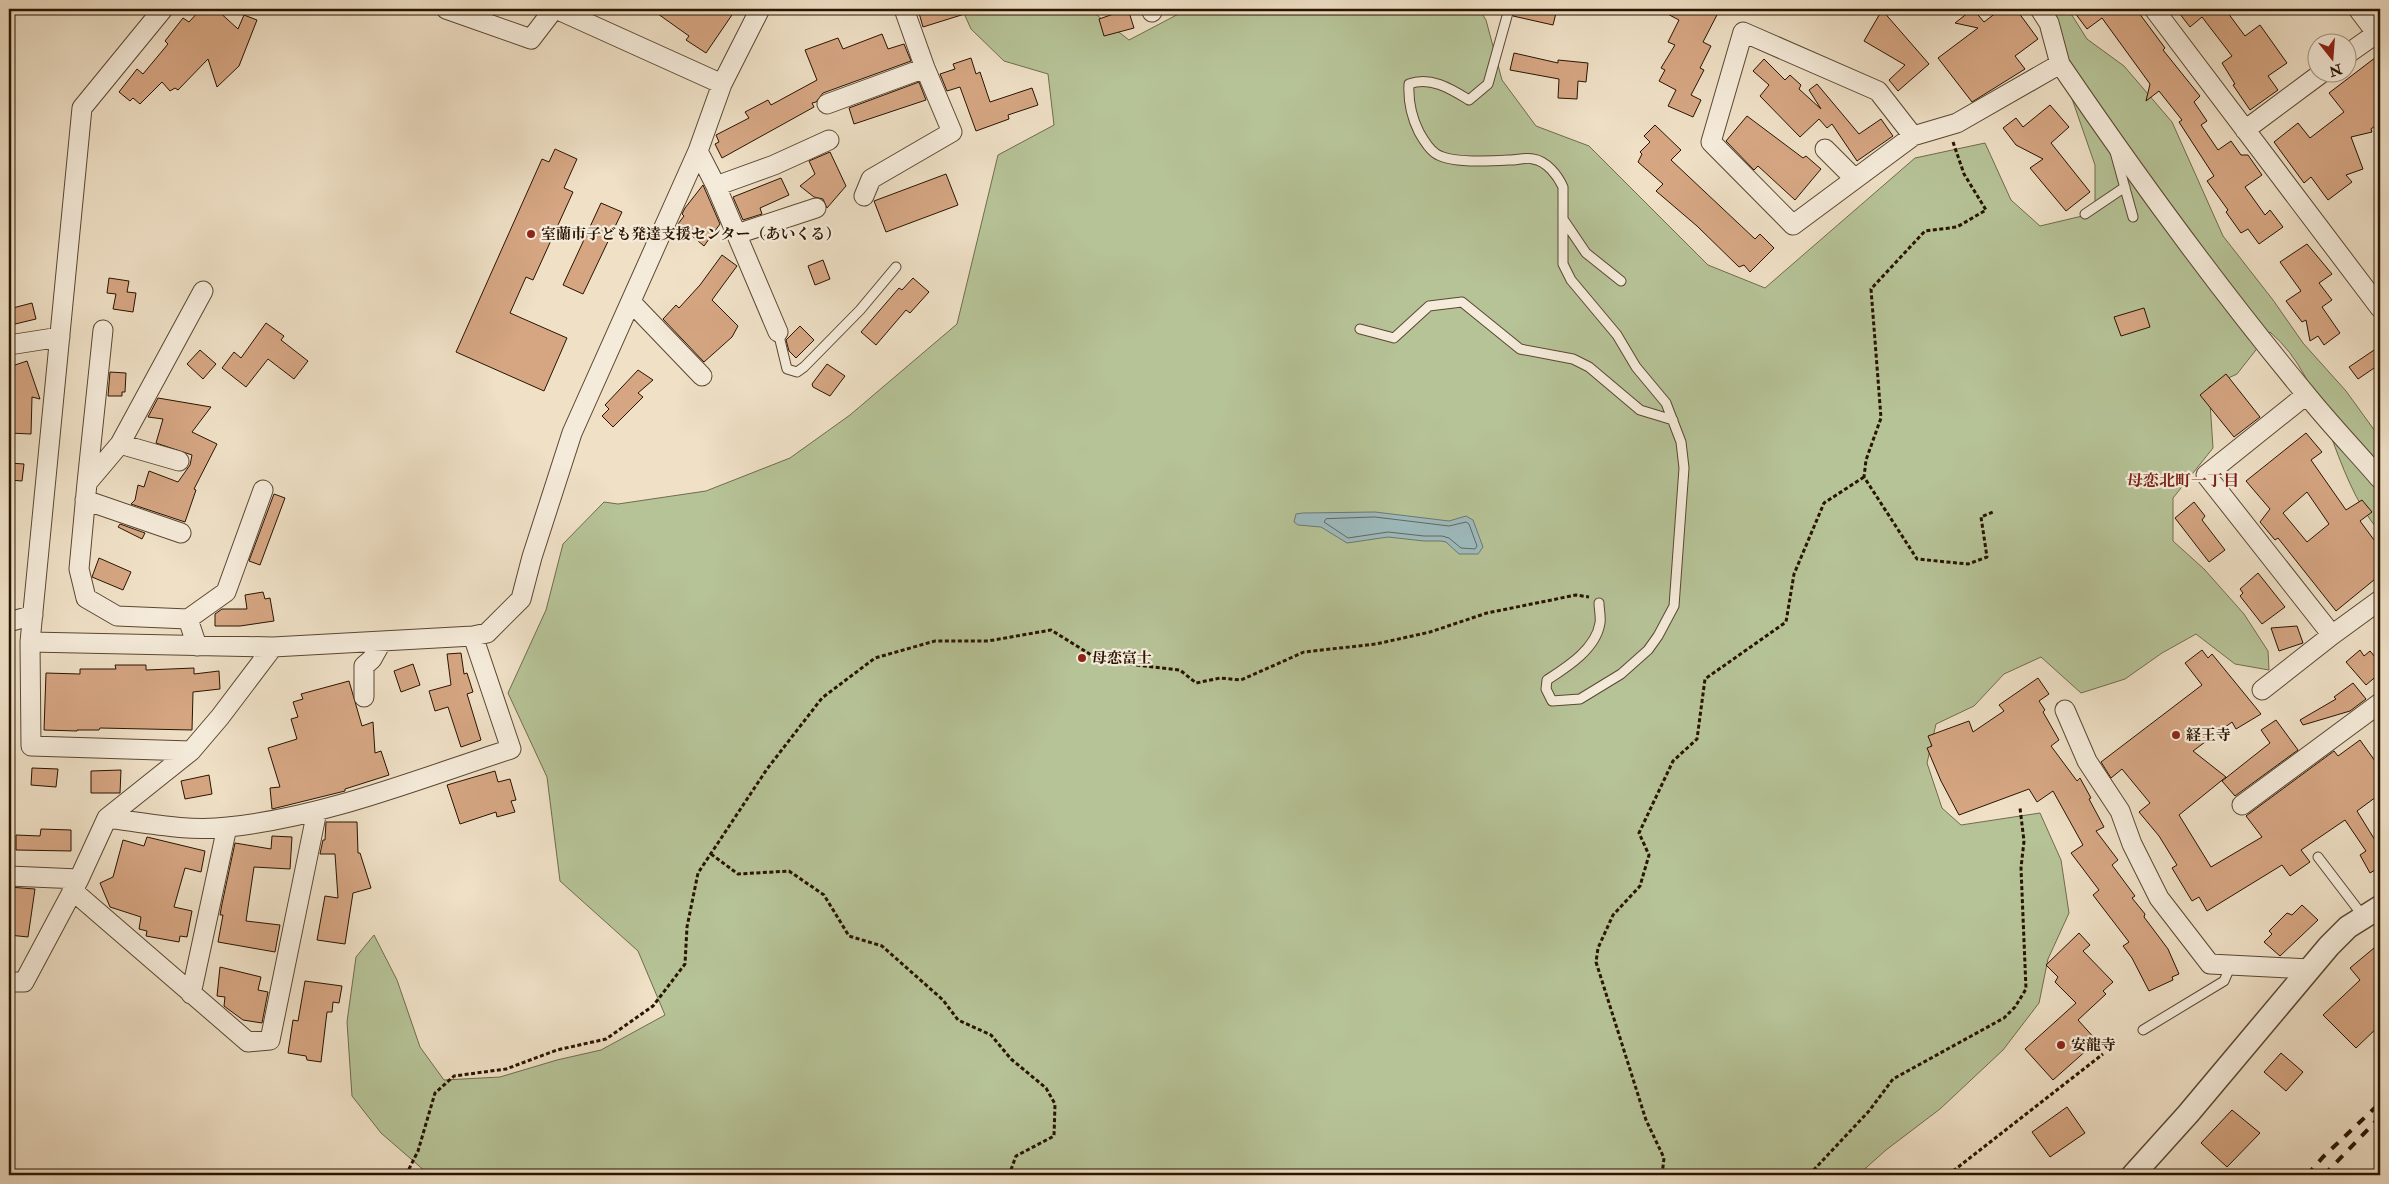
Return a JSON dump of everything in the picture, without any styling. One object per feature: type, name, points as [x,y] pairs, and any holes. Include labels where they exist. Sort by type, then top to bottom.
[{"type":"street","points":[[163,9],[82,108],[32,615],[30,642],[31,746],[191,751]]},
{"type":"street","points":[[446,9],[530,39],[555,9],[722,84]]},
{"type":"street","points":[[30,642],[272,647],[472,636],[487,633],[521,599],[532,557],[572,433],[698,151],[722,84],[760,9]]},
{"type":"street","points":[[864,196],[871,179],[952,132],[925,68],[904,9]]},
{"type":"street","points":[[2040,9],[2049,23],[2060,64],[2111,140],[2130,186],[2380,479]]},
{"type":"street","points":[[2154,9],[2380,308]]},
{"type":"street","points":[[2356,49],[2379,34],[2358,9]]},
{"type":"street","points":[[1913,136],[1878,91],[1743,32],[1711,142],[1793,225],[1913,136],[1957,123],[2060,64]]},
{"type":"street","points":[[827,104],[925,68]]},
{"type":"street","points":[[2245,130],[2310,82]]},
{"type":"street","points":[[716,186],[774,165],[829,140]]},
{"type":"street","points":[[1825,149],[1855,180]]},
{"type":"street","points":[[698,151],[716,186],[778,332]]},
{"type":"street","points":[[737,234],[816,208]]},
{"type":"street","points":[[86,491],[120,444],[203,291]]},
{"type":"street","points":[[630,302],[702,376]]},
{"type":"street","points":[[103,330],[79,570],[86,598],[118,616],[188,620],[226,592],[264,490]]},
{"type":"street","points":[[9,345],[60,337]]},
{"type":"street","points":[[2306,394],[2206,475],[2332,635]]},
{"type":"street","points":[[120,444],[178,461]]},
{"type":"street","points":[[86,491],[181,534]]},
{"type":"street","points":[[2262,690],[2380,600]]},
{"type":"street","points":[[9,622],[32,615]]},
{"type":"street","points":[[188,620],[197,646]]},
{"type":"street","points":[[107,818],[184,827],[227,828],[317,811],[511,749],[472,636]]},
{"type":"street","points":[[364,697],[364,666],[372,659],[382,641]]},
{"type":"street","points":[[9,982],[24,982],[76,884],[107,818],[191,751],[220,717],[272,647]]},
{"type":"street","points":[[2242,804],[2380,703]]},
{"type":"street","points":[[2065,710],[2087,762],[2120,811],[2132,844],[2163,904],[2210,964],[2310,969]]},
{"type":"street","points":[[9,876],[76,884],[191,994],[248,1042],[270,1040],[317,811]]},
{"type":"street","points":[[191,994],[227,828]]},
{"type":"street","points":[[2133,1175],[2188,1114],[2310,969],[2348,927],[2372,911]]},
{"type":"lane","points":[[1509,9],[1488,84],[1469,100],[1446,86],[1419,80],[1409,84],[1408,98],[1412,117],[1422,139],[1436,154],[1451,159],[1501,161],[1534,159],[1546,165],[1558,177],[1563,187],[1563,264],[1571,280],[1617,334],[1636,367],[1666,403],[1673,420],[1681,442],[1684,468],[1674,606],[1648,650],[1621,674],[1580,700],[1552,701],[1546,689],[1547,680],[1566,668],[1593,641],[1600,623],[1599,603]]},
{"type":"lane","points":[[2085,214],[2130,186],[2133,217]]},
{"type":"lane","points":[[1563,218],[1586,252],[1621,281]]},
{"type":"lane","points":[[778,332],[787,369],[796,372],[804,367],[860,310],[896,267]]},
{"type":"lane","points":[[1360,330],[1394,338],[1429,306],[1462,302],[1520,349],[1573,359],[1589,367],[1640,410],[1673,420]]},
{"type":"lane","points":[[2318,857],[2372,911]]},
{"type":"lane","points":[[2143,1030],[2224,981],[2231,965]]},
{"type":"path","points":[[1946,126],[1959,154],[1964,174],[1986,210],[1957,227],[1925,231],[1871,289],[1881,418],[1866,460],[1864,477],[1917,559],[1968,564],[1987,557],[1981,517],[1993,512]]},
{"type":"path","points":[[1662,1175],[1664,1158],[1646,1120],[1611,1010],[1596,962],[1598,948],[1613,915],[1640,886],[1649,855],[1639,833],[1673,761],[1697,739],[1705,679],[1786,622],[1794,574],[1824,503],[1864,477]]},
{"type":"path","points":[[406,1175],[418,1151],[435,1093],[454,1076],[506,1069],[557,1050],[606,1039],[652,1006],[685,964],[686,927],[698,873],[767,769],[822,698],[875,658],[935,641],[988,641],[1051,630],[1101,661],[1180,670],[1196,683],[1220,678],[1241,680],[1304,652],[1376,644],[1430,632],[1487,613],[1576,595],[1587,596],[1599,603]]},
{"type":"path","points":[[1808,1175],[1869,1110],[1893,1079],[2004,1018],[2016,1007],[2026,989],[2021,868],[2024,841],[2020,808]]},
{"type":"path","points":[[711,854],[738,874],[789,870],[824,895],[850,936],[882,946],[943,1000],[958,1020],[991,1035],[1011,1059],[1046,1088],[1055,1104],[1054,1136],[1016,1156],[1009,1175]]},
{"type":"path","points":[[1948,1175],[2103,1054]]},
{"type":"path","points":[[1250,1175],[1285,1171]]},
{"type":"green space","points":[[962,9],[1089,9],[1129,40],[1188,9],[1479,9],[1486,20],[1502,80],[1536,126],[1589,146],[1708,265],[1765,288],[1915,158],[1985,143],[2011,200],[2040,226],[2095,213],[2095,165],[2070,93],[2033,9],[2068,9],[2087,39],[2124,66],[2172,122],[2223,236],[2273,300],[2303,343],[2346,391],[2380,438],[2380,532],[2363,509],[2350,484],[2318,402],[2305,376],[2290,353],[2270,332],[2237,374],[2209,387],[2213,448],[2173,498],[2173,541],[2204,569],[2244,614],[2268,651],[2269,670],[2235,664],[2196,634],[2162,653],[2125,679],[2081,693],[2041,657],[2004,674],[1974,706],[1936,724],[1927,763],[1942,808],[1961,825],[2040,813],[2061,860],[2069,913],[2048,959],[2039,1003],[2003,1050],[1940,1109],[1886,1150],[1858,1175],[424,1175],[426,1172],[381,1133],[352,1096],[347,1022],[356,957],[374,935],[397,980],[420,1047],[444,1080],[500,1077],[557,1060],[601,1050],[665,1015],[638,951],[560,881],[547,777],[508,693],[546,610],[563,544],[604,502],[618,504],[706,491],[790,458],[850,415],[957,324],[998,155],[1054,125],[1048,74],[1004,61],[971,29]]},
{"type":"water","points":[[1375,512],[1449,521],[1466,516],[1473,520],[1483,547],[1478,554],[1459,554],[1446,542],[1441,541],[1388,537],[1347,543],[1321,527],[1298,525],[1294,522],[1296,514],[1303,513]]},
{"type":"building","points":[[201,9],[216,9],[238,29],[244,15],[257,20],[239,66],[217,87],[208,59],[178,90],[175,88],[170,91],[162,82],[140,104],[133,98],[130,101],[119,92],[137,69],[143,74],[168,44],[165,41],[183,18],[189,22]]},
{"type":"building","points":[[651,9],[736,9],[706,53],[686,40],[689,36]]},
{"type":"building","points":[[933,9],[970,9],[971,12],[923,27],[919,13]]},
{"type":"building","points":[[1128,9],[1134,28],[1104,36],[1099,19]]},
{"type":"building","points":[[1515,9],[1557,9],[1553,25],[1513,16]]},
{"type":"building","points":[[1658,9],[1720,9],[1703,42],[1711,46],[1700,68],[1704,70],[1691,95],[1701,100],[1693,117],[1668,106],[1676,90],[1659,81],[1665,70],[1661,68],[1675,45],[1668,42],[1679,20]]},
{"type":"building","points":[[1973,9],[1984,22],[2001,9],[2016,9],[2038,39],[2015,56],[2025,69],[1972,102],[1938,58],[1978,28],[1955,23]]},
{"type":"building","points":[[2072,9],[2136,9],[2165,48],[2163,50],[2200,96],[2194,102],[2207,121],[2201,125],[2218,150],[2231,141],[2241,155],[2248,155],[2262,175],[2245,187],[2265,215],[2270,210],[2283,227],[2259,244],[2248,229],[2241,233],[2226,212],[2228,210],[2207,181],[2214,176],[2179,122],[2182,120],[2159,91],[2146,101],[2150,84],[2102,18],[2087,29]]},
{"type":"building","points":[[2176,9],[2225,9],[2245,36],[2260,25],[2287,63],[2268,76],[2278,90],[2250,110],[2233,85],[2235,84],[2222,63],[2232,56],[2202,17],[2190,27]]},
{"type":"building","points":[[1882,10],[1929,64],[1898,91],[1889,80],[1905,65],[1864,41]]},
{"type":"building","points":[[882,34],[888,49],[904,44],[911,61],[823,93],[816,102],[812,103],[814,107],[722,158],[715,144],[719,142],[716,135],[749,118],[745,112],[768,100],[771,105],[817,80],[805,50],[838,38],[843,49]]},
{"type":"building","points":[[1514,53],[1558,63],[1558,60],[1588,63],[1586,82],[1578,81],[1577,99],[1558,98],[1559,79],[1510,70]]},
{"type":"building","points":[[2380,54],[2380,122],[2371,129],[2372,132],[2351,137],[2363,169],[2346,175],[2352,182],[2328,200],[2311,177],[2304,183],[2274,142],[2298,123],[2310,138],[2344,112],[2329,93],[2343,82],[2356,82],[2356,72]]},
{"type":"building","points":[[971,58],[976,74],[980,72],[990,102],[1032,88],[1038,105],[1008,115],[1009,119],[976,131],[960,87],[947,91],[940,74],[955,69],[953,64]]},
{"type":"building","points":[[1764,59],[1785,80],[1790,75],[1801,85],[1799,89],[1821,109],[1809,90],[1817,84],[1859,134],[1881,119],[1893,136],[1857,161],[1832,124],[1827,128],[1819,119],[1800,137],[1760,96],[1769,85],[1753,71]]},
{"type":"building","points":[[919,82],[926,100],[854,124],[849,108]]},
{"type":"building","points":[[2050,105],[2069,127],[2051,143],[2090,192],[2066,211],[2030,168],[2043,159],[2016,145],[2003,128],[2016,118],[2023,127]]},
{"type":"building","points":[[1747,116],[1803,158],[1806,156],[1821,169],[1795,200],[1758,166],[1754,170],[1726,141]]},
{"type":"building","points":[[1655,125],[1681,150],[1671,160],[1755,239],[1760,234],[1774,248],[1750,272],[1744,265],[1739,267],[1697,226],[1656,191],[1663,184],[1638,162],[1642,154],[1640,152],[1650,142],[1644,136]]},
{"type":"building","name":"室蘭市子ども発達支援センター（あいくる）","points":[[555,149],[577,159],[564,188],[573,192],[533,280],[526,277],[510,313],[567,338],[544,391],[456,352],[542,159],[549,162]]},
{"type":"building","points":[[830,152],[846,186],[827,208],[823,199],[814,197],[800,186],[815,174],[809,161]]},
{"type":"building","points":[[946,174],[958,205],[886,232],[874,201]]},
{"type":"building","points":[[781,178],[789,195],[760,208],[762,214],[743,220],[733,197]]},
{"type":"building","points":[[703,185],[720,224],[704,246],[678,224],[684,216],[682,214],[685,208]]},
{"type":"building","points":[[601,203],[622,212],[583,294],[563,285]]},
{"type":"building","points":[[2307,244],[2332,274],[2319,283],[2332,300],[2322,307],[2340,333],[2324,345],[2318,336],[2310,341],[2306,320],[2302,322],[2286,301],[2301,291],[2280,262]]},
{"type":"building","points":[[722,255],[737,266],[712,300],[738,326],[732,337],[704,362],[663,319],[676,305],[679,308],[700,285]]},
{"type":"building","points":[[823,260],[830,279],[815,285],[808,266]]},
{"type":"building","points":[[109,278],[129,281],[127,292],[136,293],[133,312],[113,309],[116,294],[107,293]]},
{"type":"building","points":[[913,278],[929,292],[910,313],[906,310],[876,345],[861,332],[899,288],[902,290]]},
{"type":"building","points":[[32,303],[36,319],[11,325],[9,309]]},
{"type":"building","points":[[2144,308],[2150,327],[2121,336],[2114,317]]},
{"type":"building","points":[[266,323],[284,336],[281,340],[308,361],[294,379],[268,359],[246,387],[222,368],[234,352],[241,358]]},
{"type":"building","points":[[800,326],[814,340],[796,358],[789,351],[786,340]]},
{"type":"building","points":[[2380,346],[2380,364],[2358,379],[2349,367]]},
{"type":"building","points":[[200,350],[216,364],[203,379],[187,364]]},
{"type":"building","points":[[27,361],[40,399],[32,397],[31,434],[9,433],[9,367]]},
{"type":"building","points":[[827,364],[845,376],[830,396],[813,387],[812,384]]},
{"type":"building","points":[[638,370],[653,380],[638,393],[643,397],[613,427],[602,416],[609,409],[605,405]]},
{"type":"building","points":[[110,372],[126,373],[125,392],[122,392],[122,396],[108,396]]},
{"type":"building","points":[[2226,374],[2260,417],[2234,437],[2200,395]]},
{"type":"building","points":[[158,398],[211,407],[192,432],[217,444],[194,489],[196,490],[185,522],[131,504],[135,500],[138,485],[144,487],[149,471],[178,482],[190,465],[192,455],[156,443],[163,419],[148,417]]},
{"type":"building","points":[[2306,433],[2322,452],[2311,460],[2346,510],[2362,500],[2372,512],[2360,521],[2380,548],[2380,575],[2336,611],[2278,538],[2275,540],[2260,522],[2270,509],[2246,481]],"holes":[[[2307,492],[2329,524],[2307,542],[2283,513]]]},
{"type":"building","points":[[9,463],[24,464],[22,481],[9,480]]},
{"type":"building","points":[[274,494],[285,498],[260,565],[249,561]]},
{"type":"building","points":[[2194,502],[2205,516],[2202,520],[2225,550],[2209,562],[2175,518]]},
{"type":"building","points":[[120,524],[145,533],[142,539],[118,527]]},
{"type":"building","points":[[99,558],[131,572],[123,590],[92,577]]},
{"type":"building","points":[[2258,573],[2285,607],[2262,624],[2240,596],[2243,593],[2240,589]]},
{"type":"building","points":[[263,592],[265,599],[270,598],[274,621],[240,626],[215,626],[215,614],[222,609],[247,609],[245,595]]},
{"type":"building","points":[[2297,626],[2303,643],[2279,651],[2271,628]]},
{"type":"building","points":[[2202,650],[2208,658],[2212,654],[2261,714],[2236,729],[2232,722],[2193,751],[2226,777],[2179,815],[2211,867],[2262,837],[2246,816],[2334,751],[2338,756],[2360,740],[2380,768],[2380,794],[2357,811],[2378,845],[2380,843],[2380,867],[2370,873],[2360,855],[2366,851],[2345,820],[2301,850],[2310,862],[2290,876],[2282,865],[2207,911],[2199,897],[2192,901],[2172,868],[2177,865],[2159,836],[2139,812],[2150,803],[2122,769],[2111,778],[2101,762],[2202,685],[2185,663]]},
{"type":"building","points":[[2360,650],[2364,656],[2370,651],[2380,663],[2380,673],[2366,685],[2346,662]]},
{"type":"building","points":[[461,653],[464,674],[467,673],[473,692],[467,694],[481,740],[461,747],[448,707],[435,711],[429,691],[451,685],[447,654]]},
{"type":"building","points":[[413,664],[420,685],[401,692],[394,671]]},
{"type":"building","points":[[115,665],[146,665],[146,670],[194,668],[194,674],[219,671],[220,689],[193,692],[192,730],[100,728],[99,730],[77,731],[44,730],[46,673],[80,674],[80,669],[116,669]]},
{"type":"building","points":[[2038,678],[2049,694],[2039,701],[2059,740],[2051,746],[2077,781],[2080,778],[2104,827],[2096,831],[2118,860],[2112,865],[2135,896],[2132,898],[2145,914],[2144,917],[2168,949],[2179,974],[2172,977],[2173,980],[2149,991],[2132,958],[2123,946],[2129,942],[2093,895],[2099,890],[2071,853],[2083,845],[2053,791],[2037,802],[2029,789],[1959,815],[1941,781],[1927,748],[1932,746],[1928,736],[1969,721],[1973,732],[2004,711],[1999,705]]},
{"type":"building","points":[[349,681],[362,726],[373,722],[375,753],[381,751],[389,775],[345,789],[345,791],[272,809],[270,788],[280,787],[268,748],[297,739],[291,719],[298,717],[293,702],[303,699],[301,694]]},
{"type":"building","points":[[2353,683],[2366,699],[2350,711],[2303,725],[2300,720],[2336,699],[2334,697]]},
{"type":"building","points":[[2276,720],[2298,750],[2235,796],[2222,781],[2270,743],[2261,730]]},
{"type":"building","points":[[32,768],[58,769],[56,787],[31,785]]},
{"type":"building","points":[[121,770],[120,793],[91,793],[91,771]]},
{"type":"building","points":[[495,771],[498,782],[510,779],[516,800],[511,801],[515,812],[497,817],[496,812],[460,824],[447,785]]},
{"type":"building","points":[[209,775],[212,794],[185,799],[181,781]]},
{"type":"building","points":[[326,822],[357,822],[358,853],[360,853],[371,888],[353,893],[345,944],[317,940],[325,896],[338,898],[335,854],[320,854],[323,840],[325,840]]},
{"type":"building","points":[[41,829],[71,830],[71,851],[16,850],[16,835],[40,836]]},
{"type":"building","points":[[272,836],[292,837],[290,869],[254,867],[246,921],[280,925],[275,952],[218,942],[223,915],[220,915],[235,843],[271,849]]},
{"type":"building","points":[[147,837],[205,851],[201,872],[185,868],[174,907],[192,911],[187,937],[180,936],[179,942],[146,936],[147,931],[139,929],[141,917],[110,907],[100,883],[113,877],[123,840],[144,846]]},
{"type":"building","points":[[9,887],[35,889],[28,937],[9,935]]},
{"type":"building","points":[[2302,905],[2318,920],[2280,956],[2264,942],[2272,934],[2269,931],[2287,913],[2292,915]]},
{"type":"building","points":[[2079,933],[2090,945],[2083,951],[2113,982],[2103,991],[2106,994],[2078,1020],[2097,1041],[2053,1080],[2025,1049],[2076,1003],[2055,982],[2058,977],[2046,965]]},
{"type":"building","points":[[2380,943],[2380,1025],[2356,1048],[2323,1015],[2360,980],[2350,968]]},
{"type":"building","points":[[220,967],[261,977],[258,990],[268,992],[262,1023],[243,1020],[224,1006],[225,997],[217,996]]},
{"type":"building","points":[[305,981],[342,986],[339,1003],[333,1002],[332,1012],[327,1012],[321,1062],[307,1060],[306,1056],[288,1053],[293,1020],[298,1021]]},
{"type":"building","points":[[2281,1053],[2303,1072],[2286,1091],[2264,1072]]},
{"type":"building","points":[[2067,1107],[2085,1133],[2050,1157],[2032,1132]]},
{"type":"building","points":[[2232,1110],[2260,1133],[2227,1167],[2201,1143]]},
{"type":"railway","points":[[2307,1175],[2323,1157],[2380,1103]]},
{"type":"railway","points":[[2324,1175],[2380,1117]]},
{"type":"place","name":"室蘭市子ども発達支援センター（あいくる）","points":[[531,234]]},
{"type":"place","name":"母恋富士","points":[[1082,658]]},
{"type":"place","name":"経王寺","points":[[2176,735]]},
{"type":"place","name":"安龍寺","points":[[2061,1045]]},
{"type":"district","name":"母恋北町一丁目","points":[[2183,480]]}]
